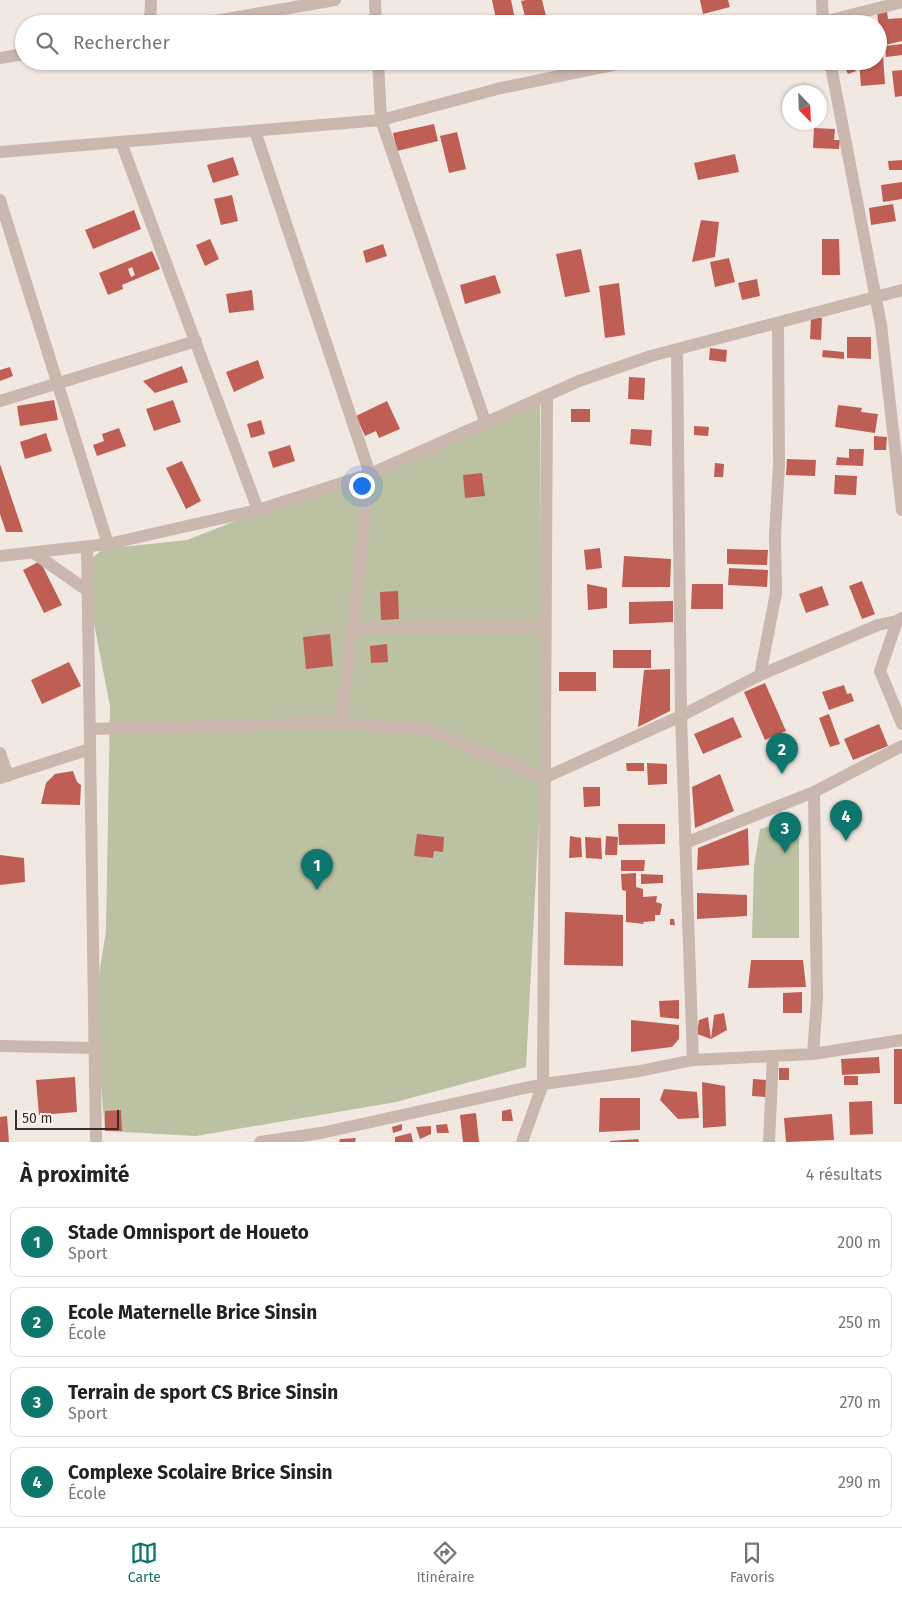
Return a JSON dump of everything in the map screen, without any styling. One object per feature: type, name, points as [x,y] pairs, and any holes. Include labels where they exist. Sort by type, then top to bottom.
[{"type":"street","points":[[150,15],[151,0]]},
{"type":"street","points":[[237,15],[284,4],[335,0]]},
{"type":"street","points":[[375,0],[376,15]]},
{"type":"street","points":[[821,15],[822,0]]},
{"type":"street","points":[[851,15],[902,2]]},
{"type":"street","points":[[0,58],[15,56]]},
{"type":"street","points":[[378,70],[381,120],[486,424]]},
{"type":"street","points":[[0,152],[381,120],[501,88],[588,70]]},
{"type":"street","points":[[832,70],[876,297],[899,468],[902,510]]},
{"type":"street","points":[[255,131],[370,474],[342,723]]},
{"type":"street","points":[[121,142],[258,510]]},
{"type":"street","points":[[0,200],[56,384],[108,544]]},
{"type":"street","points":[[0,556],[87,548],[258,510],[370,474],[486,424],[578,381],[677,350],[902,290]]},
{"type":"street","points":[[760,675],[776,593],[775,536],[780,464],[778,323]]},
{"type":"street","points":[[0,401],[196,341]]},
{"type":"street","points":[[677,350],[681,716],[693,1060]]},
{"type":"street","points":[[522,1142],[543,1084],[547,396]]},
{"type":"street","points":[[87,548],[96,1142]]},
{"type":"street","points":[[34,552],[88,591]]},
{"type":"street","points":[[90,729],[342,723],[430,730],[544,778],[681,716],[760,675],[878,625],[900,620]]},
{"type":"street","points":[[900,620],[880,671],[902,724]]},
{"type":"street","points":[[353,628],[546,627]]},
{"type":"street","points":[[685,843],[814,792],[902,746]]},
{"type":"street","points":[[0,753],[4,777],[90,749]]},
{"type":"street","points":[[814,792],[817,999],[814,1054]]},
{"type":"street","points":[[260,1142],[321,1137],[543,1084],[640,1072],[693,1060],[814,1054],[902,1040]]},
{"type":"street","points":[[0,1046],[95,1048]]},
{"type":"street","points":[[769,1142],[773,1056]]},
{"type":"green space","points":[[540,402],[541,781],[526,1067],[396,1102],[196,1136],[105,1131],[98,1051],[92,1019],[106,931],[110,706],[91,608],[91,559],[103,549],[187,540]]},
{"type":"green space","points":[[791,819],[799,821],[799,938],[752,938],[754,866],[760,829]]},
{"type":"building","points":[[492,0],[511,0],[514,15],[495,15]]},
{"type":"building","points":[[542,0],[546,15],[525,15],[521,1]]},
{"type":"building","points":[[700,0],[728,0],[730,7],[703,14]]},
{"type":"building","points":[[887,11],[888,19],[902,18],[902,41],[887,45],[887,15],[877,15],[877,12]]},
{"type":"building","points":[[902,44],[902,55],[887,57],[887,46]]},
{"type":"building","points":[[846,70],[856,70],[856,71],[848,74]]},
{"type":"building","points":[[860,70],[884,70],[885,84],[861,86]]},
{"type":"building","points":[[902,70],[902,96],[895,97],[892,71]]},
{"type":"building","points":[[434,124],[438,141],[397,151],[393,133]]},
{"type":"building","points":[[835,129],[834,140],[840,140],[839,149],[813,148],[814,130]]},
{"type":"building","points":[[457,132],[466,169],[449,173],[440,136]]},
{"type":"building","points":[[735,154],[739,172],[698,180],[694,163]]},
{"type":"building","points":[[233,157],[239,175],[213,183],[207,165]]},
{"type":"building","points":[[902,160],[902,170],[889,170],[888,161]]},
{"type":"building","points":[[902,182],[902,199],[883,202],[881,185]]},
{"type":"building","points":[[232,195],[238,221],[221,225],[214,199]]},
{"type":"building","points":[[893,204],[896,221],[871,225],[869,208]]},
{"type":"building","points":[[134,210],[141,229],[93,249],[85,230]]},
{"type":"building","points":[[701,220],[719,222],[715,257],[692,262]]},
{"type":"building","points":[[210,239],[219,259],[205,266],[196,245]]},
{"type":"building","points":[[822,239],[839,239],[840,275],[822,275]]},
{"type":"building","points":[[383,244],[387,256],[366,263],[363,251]]},
{"type":"building","points":[[581,249],[590,292],[565,297],[556,254]]},
{"type":"building","points":[[152,251],[160,269],[122,285],[123,289],[108,295],[99,273]],"holes":[[[132,267],[135,275],[131,277],[128,269]]]},
{"type":"building","points":[[729,258],[735,282],[715,287],[710,262]]},
{"type":"building","points":[[495,275],[501,293],[465,304],[460,285]]},
{"type":"building","points":[[757,279],[760,296],[742,300],[738,283]]},
{"type":"building","points":[[619,283],[625,335],[605,338],[599,286]]},
{"type":"building","points":[[252,290],[254,310],[229,313],[226,294]]},
{"type":"building","points":[[811,318],[822,318],[821,340],[810,339]]},
{"type":"building","points":[[847,337],[871,337],[871,359],[847,358]]},
{"type":"building","points":[[710,348],[727,350],[726,362],[709,360]]},
{"type":"building","points":[[823,350],[844,352],[844,359],[822,357]]},
{"type":"building","points":[[258,360],[264,378],[234,392],[226,372]]},
{"type":"building","points":[[182,366],[188,382],[155,393],[143,381]]},
{"type":"building","points":[[10,367],[13,376],[0,381],[0,370]]},
{"type":"building","points":[[629,377],[645,378],[644,400],[628,399]]},
{"type":"building","points":[[54,400],[58,420],[20,426],[17,406]]},
{"type":"building","points":[[173,400],[181,422],[154,431],[146,409]]},
{"type":"building","points":[[387,401],[400,429],[379,438],[376,431],[365,436],[356,416]]},
{"type":"building","points":[[838,405],[862,408],[861,412],[878,414],[875,433],[835,427]]},
{"type":"building","points":[[571,409],[590,409],[590,422],[571,422]]},
{"type":"building","points":[[261,420],[265,434],[251,438],[247,424]]},
{"type":"building","points":[[694,426],[709,427],[708,436],[694,435]]},
{"type":"building","points":[[119,428],[126,446],[97,456],[93,445],[104,441],[102,434]]},
{"type":"building","points":[[631,429],[652,430],[651,446],[630,444]]},
{"type":"building","points":[[46,433],[52,451],[25,459],[20,442]]},
{"type":"building","points":[[874,436],[887,437],[886,450],[874,450]]},
{"type":"building","points":[[290,445],[295,461],[273,468],[268,452]]},
{"type":"building","points":[[849,449],[864,449],[863,466],[836,465],[837,457],[849,458]]},
{"type":"building","points":[[787,459],[816,460],[815,476],[786,475]]},
{"type":"building","points":[[182,461],[201,501],[186,509],[166,468]]},
{"type":"building","points":[[715,463],[724,464],[723,477],[714,477]]},
{"type":"building","points":[[0,464],[23,532],[6,532],[0,514]]},
{"type":"building","points":[[482,473],[485,496],[465,498],[463,475]]},
{"type":"building","points":[[835,475],[857,476],[856,495],[834,494]]},
{"type":"building","points":[[600,548],[602,568],[586,570],[584,550]]},
{"type":"building","points":[[727,549],[768,550],[767,565],[727,564]]},
{"type":"building","points":[[624,556],[671,559],[670,587],[622,587]]},
{"type":"building","points":[[40,561],[62,605],[44,613],[23,570]]},
{"type":"building","points":[[729,568],[768,570],[767,587],[728,585]]},
{"type":"building","points":[[862,581],[875,614],[862,619],[849,586]]},
{"type":"building","points":[[587,584],[607,588],[607,608],[588,610]]},
{"type":"building","points":[[692,584],[723,584],[723,609],[691,609]]},
{"type":"building","points":[[822,586],[829,605],[806,613],[799,594]]},
{"type":"building","points":[[398,591],[399,619],[381,620],[380,592]]},
{"type":"building","points":[[673,601],[673,622],[629,624],[629,602]]},
{"type":"building","points":[[330,634],[333,666],[306,669],[303,637]]},
{"type":"building","points":[[387,644],[388,662],[371,663],[370,646]]},
{"type":"building","points":[[613,650],[651,650],[651,668],[613,668]]},
{"type":"building","points":[[69,662],[81,686],[42,704],[31,680]]},
{"type":"building","points":[[670,669],[670,711],[638,727],[644,670]]},
{"type":"building","points":[[559,672],[596,672],[596,691],[559,691]]},
{"type":"building","points":[[765,683],[786,731],[765,740],[744,692]]},
{"type":"building","points":[[844,685],[847,694],[851,693],[854,701],[829,710],[822,692]]},
{"type":"building","points":[[829,714],[840,744],[830,747],[819,718]]},
{"type":"building","points":[[733,717],[742,737],[703,754],[694,734]]},
{"type":"building","points":[[879,724],[888,746],[853,760],[844,739]]},
{"type":"building","points":[[626,763],[644,763],[644,771],[627,771]]},
{"type":"building","points":[[647,763],[667,764],[667,784],[648,785]]},
{"type":"building","points":[[73,771],[77,782],[81,785],[80,805],[41,804],[46,783],[55,774]]},
{"type":"building","points":[[720,774],[734,811],[695,828],[692,787]]},
{"type":"building","points":[[583,787],[600,787],[600,806],[584,807]]},
{"type":"building","points":[[618,824],[665,824],[665,844],[619,845]]},
{"type":"building","points":[[748,828],[749,865],[697,870],[698,848]]},
{"type":"building","points":[[417,834],[444,837],[443,852],[434,851],[433,858],[414,856]]},
{"type":"building","points":[[570,836],[581,838],[582,857],[569,858]]},
{"type":"building","points":[[606,836],[618,837],[617,855],[605,855]]},
{"type":"building","points":[[585,837],[601,838],[602,859],[586,858]]},
{"type":"building","points":[[0,855],[24,858],[25,882],[0,885]]},
{"type":"building","points":[[621,860],[645,860],[644,871],[621,871]]},
{"type":"building","points":[[636,873],[636,887],[643,889],[643,897],[657,896],[656,902],[662,904],[660,915],[655,915],[655,921],[643,922],[644,924],[626,922],[626,891],[622,890],[621,874]]},
{"type":"building","points":[[641,874],[663,875],[663,883],[641,884]]},
{"type":"building","points":[[697,893],[747,895],[747,916],[697,919]]},
{"type":"building","points":[[565,912],[623,915],[623,966],[564,965]]},
{"type":"building","points":[[670,919],[674,919],[675,925],[670,925]]},
{"type":"building","points":[[751,960],[803,960],[806,987],[748,988]]},
{"type":"building","points":[[802,992],[802,1013],[783,1013],[783,993]]},
{"type":"building","points":[[679,1000],[679,1019],[660,1017],[659,1001]]},
{"type":"building","points":[[724,1013],[727,1030],[711,1039],[714,1015]]},
{"type":"building","points":[[708,1017],[711,1039],[697,1034],[699,1020]]},
{"type":"building","points":[[631,1020],[679,1025],[679,1039],[672,1047],[631,1052]]},
{"type":"building","points":[[894,1049],[902,1049],[902,1104],[894,1104]]},
{"type":"building","points":[[879,1057],[880,1073],[842,1075],[841,1059]]},
{"type":"building","points":[[779,1068],[789,1068],[789,1080],[779,1080]]},
{"type":"building","points":[[844,1076],[858,1076],[858,1085],[844,1085]]},
{"type":"building","points":[[75,1077],[77,1112],[39,1115],[36,1080]]},
{"type":"building","points":[[753,1079],[767,1080],[766,1097],[752,1096]]},
{"type":"building","points":[[702,1082],[725,1086],[726,1126],[703,1128]]},
{"type":"building","points":[[664,1089],[697,1092],[699,1118],[678,1119],[660,1100]]},
{"type":"building","points":[[600,1098],[640,1098],[640,1130],[599,1132]]},
{"type":"building","points":[[872,1101],[873,1134],[850,1135],[849,1102]]},
{"type":"building","points":[[511,1109],[513,1121],[502,1121],[502,1111]]},
{"type":"building","points":[[121,1110],[122,1131],[105,1131],[105,1111]]},
{"type":"building","points":[[476,1113],[479,1142],[463,1142],[460,1115]]},
{"type":"building","points":[[832,1114],[834,1140],[786,1142],[784,1118]]},
{"type":"building","points":[[7,1116],[9,1142],[0,1142],[0,1117]]},
{"type":"building","points":[[402,1124],[402,1130],[393,1133],[392,1127]]},
{"type":"building","points":[[447,1124],[449,1133],[437,1133],[436,1125]]},
{"type":"building","points":[[431,1126],[431,1134],[420,1139],[416,1127]]},
{"type":"building","points":[[411,1133],[413,1142],[395,1142],[395,1137]]},
{"type":"building","points":[[356,1138],[355,1142],[339,1142],[340,1139]]},
{"type":"building","points":[[638,1139],[639,1142],[610,1142],[610,1141]]},
{"type":"place","name":"Ecole Maternelle Brice Sinsin","points":[[782,774]]},
{"type":"place","name":"Complexe Scolaire Brice Sinsin","points":[[846,841]]},
{"type":"place","name":"Terrain de sport CS Brice Sinsin","points":[[785,853]]},
{"type":"place","name":"Stade Omnisport de Houeto","points":[[317,890]]}]
